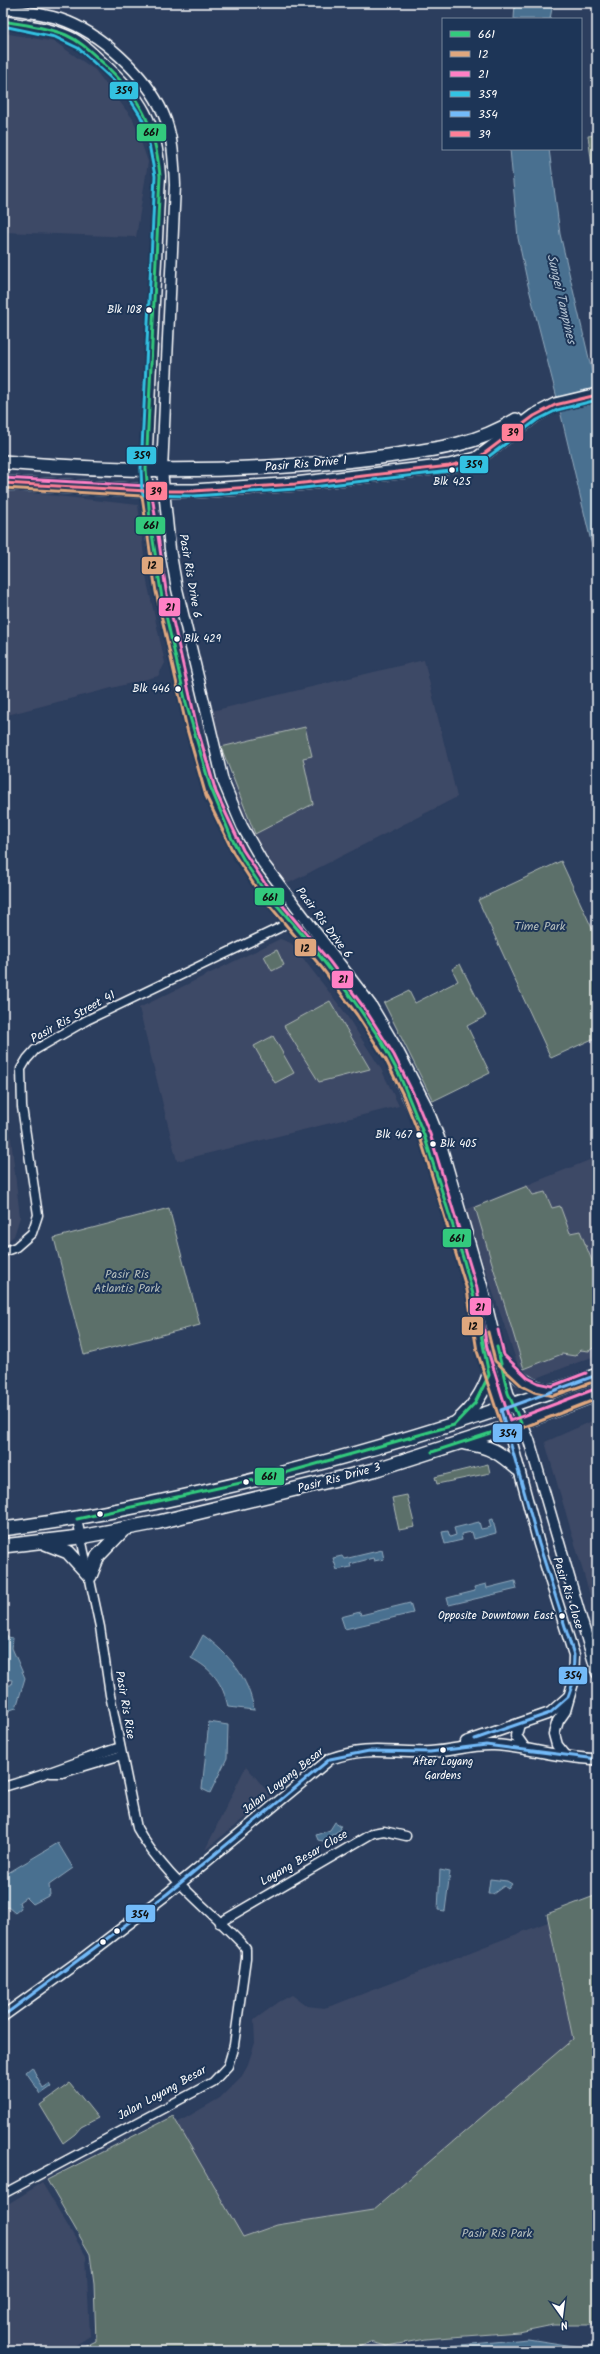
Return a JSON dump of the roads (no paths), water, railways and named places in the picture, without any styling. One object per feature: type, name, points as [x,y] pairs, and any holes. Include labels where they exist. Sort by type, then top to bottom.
[{"type":"main road","name":"Pasir Ris Drive 1","points":[[3,462],[59,467],[162,470],[308,465],[423,451],[479,440],[555,402],[597,389]]},
{"type":"main road","name":"Pasir Ris Drive 1","points":[[3,483],[164,492],[294,484],[449,466],[476,459],[555,402],[597,394]]},
{"type":"main road","points":[[499,1358],[525,1382],[536,1388],[552,1392]]},
{"type":"main road","points":[[454,1425],[475,1404],[486,1386],[489,1375]]},
{"type":"main road","name":"Pasir Ris Drive 3","points":[[3,1528],[77,1519],[281,1474],[454,1425],[507,1408],[597,1375]]},
{"type":"main road","name":"Pasir Ris Drive 3","points":[[3,1546],[80,1537],[124,1529],[374,1470],[521,1424],[597,1394]]},
{"type":"main road","points":[[461,1442],[486,1446],[505,1458],[518,1470]]},
{"type":"main road","points":[[42,1542],[68,1552],[90,1576],[98,1556],[124,1529]]},
{"type":"street","name":"Pasir Ris Drive 6","points":[[3,8],[59,18],[94,35],[112,49],[133,72],[148,89],[163,113],[172,145],[175,185],[162,470],[164,492],[178,589],[224,781],[242,826],[263,863],[300,914],[371,1005],[397,1049],[426,1105],[439,1138],[482,1286],[499,1358],[507,1408],[507,1428]]},
{"type":"street","name":"Pasir Ris Drive 6","points":[[3,21],[46,28],[74,39],[111,70],[130,89],[150,120],[155,135],[160,176],[146,469],[147,491],[152,539],[160,591],[194,735],[211,794],[239,852],[264,891],[290,921],[361,1012],[390,1058],[409,1095],[425,1135],[472,1289],[489,1375],[507,1408],[521,1424]]},
{"type":"street","name":"Pasir Ris Street 41","points":[[3,1252],[16,1247],[32,1233],[38,1215],[22,1107],[21,1069],[26,1059],[35,1050],[87,1020],[290,921],[300,914]]},
{"type":"street","name":"Pasir Ris Close","points":[[521,1424],[529,1440],[597,1673]]},
{"type":"street","name":"Pasir Ris Close","points":[[507,1428],[535,1528],[574,1655],[574,1683],[568,1697],[565,1711],[558,1721],[554,1734],[557,1745],[565,1755]]},
{"type":"street","name":"Pasir Ris Rise","points":[[77,1519],[90,1576],[121,1751],[138,1828],[147,1845],[178,1883]]},
{"type":"street","points":[[535,1528],[553,1524]]},
{"type":"street","name":"Jalan Loyang Besar","points":[[448,1749],[550,1713],[568,1697]]},
{"type":"street","points":[[519,1724],[516,1736],[525,1749]]},
{"type":"street","name":"Jalan Loyang Besar","points":[[3,2016],[82,1960],[330,1758],[348,1752],[368,1749],[431,1752],[479,1745],[525,1749],[565,1755]]},
{"type":"street","points":[[3,1787],[51,1772],[62,1773],[121,1751]]},
{"type":"street","points":[[565,1755],[581,1759],[597,1759]]},
{"type":"street","name":"Loyang Besar Close","points":[[219,1923],[373,1833],[384,1831],[406,1836]]},
{"type":"street","name":"Jalan Loyang Besar","points":[[3,2194],[213,2082],[228,2066],[234,2045],[246,1949],[178,1883]]},
{"type":"water","points":[[515,3],[553,3],[550,18],[514,18]]},
{"type":"water","name":"Sungei Tampines","points":[[510,150],[549,150],[560,234],[597,393],[597,567],[557,398],[528,285],[518,238]]},
{"type":"water","points":[[493,1519],[496,1533],[474,1539],[472,1532],[461,1534],[462,1540],[445,1544],[442,1532],[448,1531],[450,1537],[456,1535],[454,1528],[479,1522],[481,1529],[491,1527],[489,1520]]},
{"type":"water","points":[[382,1550],[384,1559],[374,1561],[373,1558],[350,1564],[351,1567],[337,1570],[333,1558],[342,1556],[344,1559]]},
{"type":"water","points":[[515,1581],[517,1589],[449,1605],[447,1598],[475,1591],[474,1587],[486,1584],[487,1588]]},
{"type":"water","points":[[410,1603],[413,1613],[345,1629],[341,1617],[360,1612],[361,1615]]},
{"type":"water","points":[[203,1635],[221,1650],[243,1677],[248,1687],[254,1710],[228,1707],[226,1698],[216,1678],[205,1667],[191,1658]]},
{"type":"water","points":[[3,1636],[13,1638],[12,1648],[25,1678],[16,1708],[10,1710],[5,1716],[3,1715],[3,1685],[11,1685],[12,1680],[7,1679],[3,1662]]},
{"type":"water","points":[[209,1722],[228,1725],[227,1758],[210,1793],[202,1789]]},
{"type":"water","points":[[335,1822],[340,1825],[341,1829],[323,1841],[318,1840],[316,1835],[330,1830]]},
{"type":"water","points":[[58,1843],[73,1868],[49,1885],[50,1895],[33,1904],[26,1897],[19,1902],[21,1908],[15,1913],[8,1907],[3,1910],[3,1876]]},
{"type":"water","points":[[440,1870],[450,1872],[445,1911],[438,1910]]},
{"type":"water","points":[[490,1879],[507,1881],[512,1884],[508,1889],[504,1886],[493,1894],[488,1894]]},
{"type":"water","points":[[32,2067],[43,2088],[49,2084],[51,2087],[41,2094],[26,2072]]},
{"type":"water","points":[[528,2339],[580,2347],[597,2344],[597,2351],[394,2351]]},
{"type":"place","name":"Blk 108","points":[[149,310]]},
{"type":"place","name":"Blk 425","points":[[452,470]]},
{"type":"place","name":"Blk 429","points":[[177,639]]},
{"type":"place","name":"Blk 446","points":[[178,689]]},
{"type":"place","name":"Blk 467","points":[[419,1135]]},
{"type":"place","name":"Blk 405","points":[[433,1144]]},
{"type":"place","name":"Opposite Downtown East","points":[[562,1616]]},
{"type":"place","name":"After Loyang Gardens","points":[[443,1750]]},
{"type":"park label","name":"Time Park","points":[[540,926]]},
{"type":"park label","name":"Pasir Ris Atlantis Park","points":[[127,1281]]},
{"type":"park label","name":"Pasir Ris Park","points":[[497,2233]]}]
